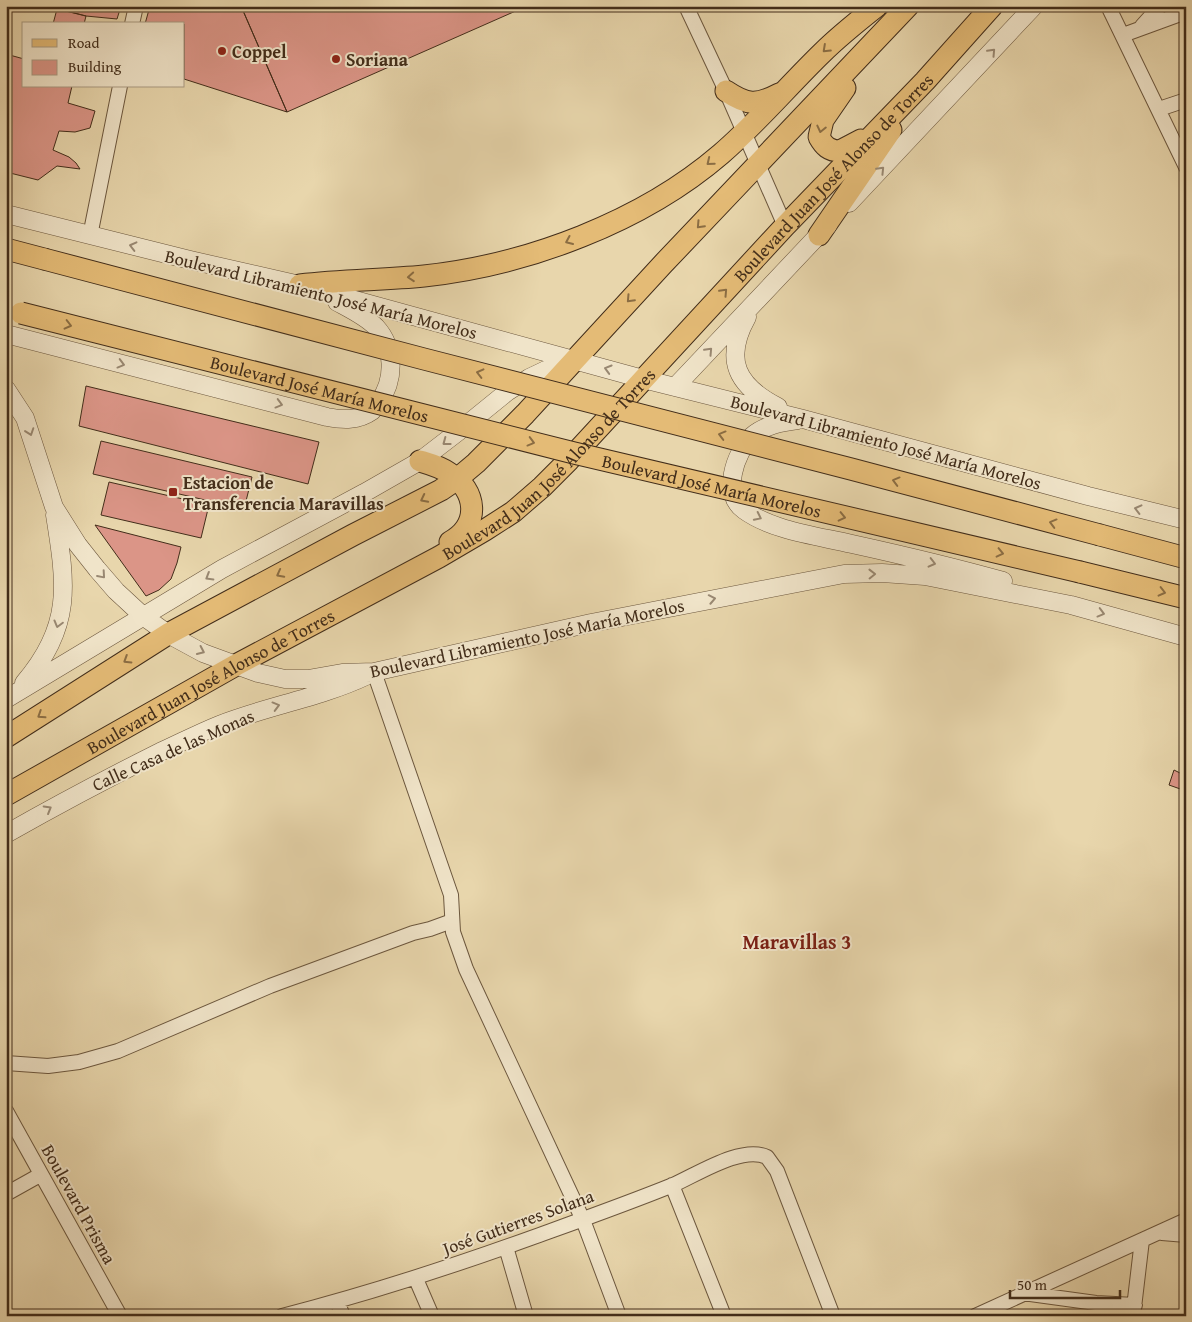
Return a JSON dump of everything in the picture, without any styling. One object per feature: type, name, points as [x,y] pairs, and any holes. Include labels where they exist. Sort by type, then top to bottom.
[{"type":"main road","points":[[300,284],[425,276],[472,269],[560,245],[612,222],[659,199],[689,179],[744,133],[822,53],[877,6]]},
{"type":"main road","points":[[11,733],[168,634],[441,490],[457,479],[498,441],[757,164],[908,6]]},
{"type":"main road","points":[[879,129],[840,152],[828,149],[819,138],[823,120],[828,110],[912,6]]},
{"type":"main road","name":"Boulevard Juan José Alonso de Torres","points":[[6,795],[328,615],[439,557],[513,512],[569,460],[785,226],[925,81],[992,6]]},
{"type":"main road","points":[[819,235],[925,81]]},
{"type":"main road","points":[[726,91],[746,102],[754,103],[768,99],[788,89]]},
{"type":"main road","points":[[6,249],[823,461],[1186,558]]},
{"type":"main road","name":"Boulevard José María Morelos","points":[[14,311],[574,453],[1186,598]]},
{"type":"main road","points":[[328,615],[358,592],[447,544],[462,534],[468,527],[472,517],[472,507],[464,487],[449,472],[420,461]]},
{"type":"street","points":[[132,22],[136,6]]},
{"type":"street","points":[[686,6],[726,91],[785,226]]},
{"type":"street","points":[[849,28],[866,6]]},
{"type":"street","points":[[675,387],[1034,6]]},
{"type":"street","points":[[1108,6],[1186,167]]},
{"type":"street","points":[[1140,29],[1160,6]]},
{"type":"street","points":[[1123,35],[1186,12]]},
{"type":"street","points":[[90,236],[120,88]]},
{"type":"street","points":[[1159,109],[1186,100]]},
{"type":"street","name":"Boulevard Libramiento José María Morelos","points":[[6,214],[90,236],[300,284],[643,379],[1186,520]]},
{"type":"street","points":[[6,334],[327,417],[344,420],[358,417],[372,410],[383,396],[389,381],[391,364],[387,344],[376,327],[360,315],[300,284]]},
{"type":"street","points":[[757,300],[741,327],[736,341],[737,367],[742,379],[749,388],[761,397],[803,419]]},
{"type":"street","points":[[10,696],[222,569],[420,461],[506,392],[529,378],[574,360]]},
{"type":"street","name":"Boulevard Libramiento José María Morelos","points":[[6,389],[25,418],[54,507],[78,545],[116,591],[143,616],[168,634],[203,653],[258,673],[285,679],[308,679],[342,673],[374,672],[591,623],[844,574],[882,573],[925,576],[1071,605],[1186,638]]},
{"type":"street","points":[[803,419],[779,422],[767,427],[752,436],[742,450],[735,466],[732,483],[733,496],[742,509],[772,524],[803,534],[963,570],[1035,591],[1071,605]]},
{"type":"street","points":[[10,696],[34,671],[49,649],[56,633],[63,606],[64,581],[54,507]]},
{"type":"street","points":[[374,672],[451,896],[453,932],[466,969],[583,1220],[619,1316]]},
{"type":"street","name":"Calle Casa de las Monas","points":[[6,834],[125,769],[218,725],[333,690],[374,672]]},
{"type":"street","points":[[6,1063],[48,1066],[79,1062],[118,1051],[270,986],[398,938],[452,921]]},
{"type":"street","name":"Boulevard Prisma","points":[[6,1111],[120,1316]]},
{"type":"street","name":"José Gutierres Solana","points":[[282,1316],[416,1279],[583,1220],[672,1185],[738,1155],[754,1153],[768,1157],[776,1171],[833,1316]]},
{"type":"street","points":[[6,1194],[40,1175]]},
{"type":"street","points":[[672,1185],[724,1316]]},
{"type":"street","points":[[975,1316],[1186,1220]]},
{"type":"street","points":[[1160,1232],[1186,1235]]},
{"type":"street","points":[[1022,1293],[1096,1302],[1134,1310],[1142,1240]]},
{"type":"street","points":[[506,1247],[526,1316]]},
{"type":"street","points":[[416,1279],[432,1316]]},
{"type":"street","points":[[337,1301],[344,1316]]},
{"type":"building","points":[[48,6],[121,6],[117,19],[86,16]]},
{"type":"building","name":"Coppel","points":[[150,6],[241,6],[287,112],[185,79],[185,22],[146,22]]},
{"type":"building","name":"Soriana","points":[[241,6],[527,6],[287,112]]},
{"type":"building","points":[[57,9],[86,16],[84,22],[54,22]]},
{"type":"building","points":[[6,54],[22,58],[22,88],[72,88],[68,103],[95,111],[90,128],[75,132],[59,131],[53,150],[69,157],[80,169],[57,166],[38,180],[6,172]]},
{"type":"building","points":[[86,386],[319,442],[308,484],[79,426]]},
{"type":"building","points":[[101,441],[252,477],[244,509],[93,474]]},
{"type":"building","points":[[109,482],[209,505],[201,538],[101,515]]},
{"type":"building","points":[[95,525],[181,547],[171,579],[159,590],[146,596]]},
{"type":"building","points":[[1174,770],[1186,776],[1186,791],[1169,785]]},
{"type":"place","name":"Coppel","points":[[222,51]]},
{"type":"place","name":"Soriana","points":[[336,59]]},
{"type":"place","name":"Estacion de Transferencia Maravillas","points":[[173,492]]},
{"type":"district","name":"Maravillas 3","points":[[797,941]]}]
